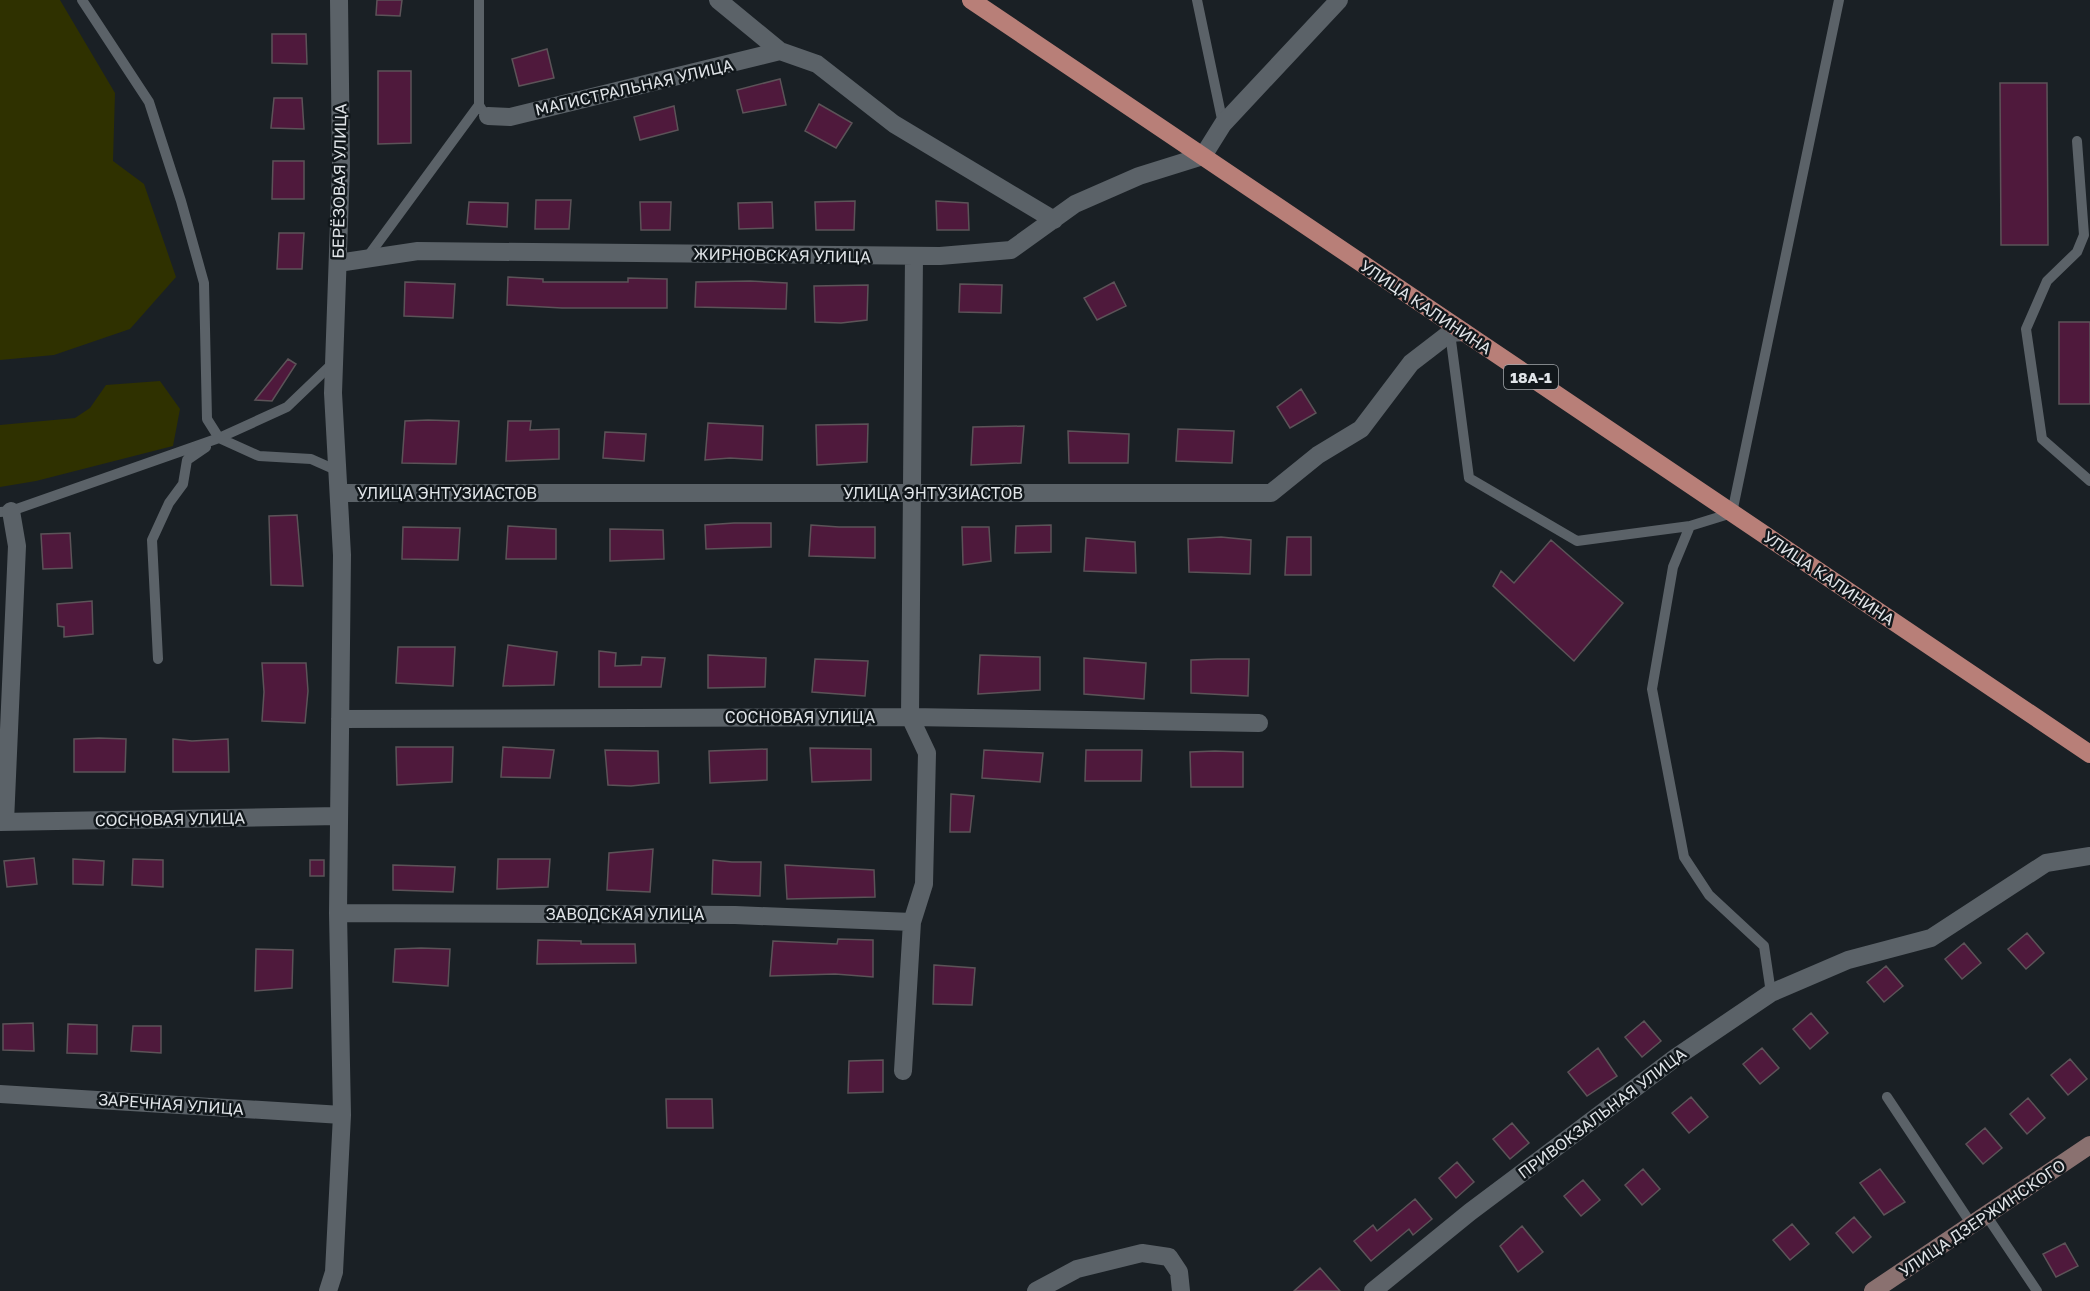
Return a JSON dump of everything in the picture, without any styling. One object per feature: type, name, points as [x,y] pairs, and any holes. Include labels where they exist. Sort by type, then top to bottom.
[{"type":"main road","name":"УЛИЦА КАЛИНИНА","points":[[971,0],[1203,156],[1457,332],[1732,513],[2090,754]]},
{"type":"street","name":"БЕРЁЗОВАЯ УЛИЦА","points":[[328,1291],[334,1272],[342,1115],[338,913],[342,555],[333,393],[341,166],[339,0]]},
{"type":"street","points":[[718,0],[780,51],[817,64],[894,124],[1054,220]]},
{"type":"street","points":[[1203,156],[1223,124],[1339,0]]},
{"type":"street","name":"МАГИСТРАЛЬНАЯ УЛИЦА","points":[[483,111],[510,117],[780,51]]},
{"type":"street","name":"ЖИРНОВСКАЯ УЛИЦА","points":[[338,263],[417,251],[940,256],[1011,250],[1075,204],[1139,176],[1203,156]]},
{"type":"street","points":[[903,1071],[912,922],[924,884],[927,753],[910,717],[914,256]]},
{"type":"street","name":"УЛИЦА ЭНТУЗИАСТОВ","points":[[339,493],[1271,492],[1318,455],[1360,429],[1411,363],[1457,332]]},
{"type":"street","points":[[3,822],[17,546],[5,511]]},
{"type":"street","name":"СОСНОВАЯ УЛИЦА","points":[[340,719],[910,717],[1259,723]]},
{"type":"street","name":"СОСНОВАЯ УЛИЦА","points":[[3,822],[339,816]]},
{"type":"street","name":"ПРИВОКЗАЛЬНАЯ УЛИЦА","points":[[1373,1291],[1470,1212],[1675,1058],[1770,993],[1848,960],[1931,938],[2046,863],[2090,856]]},
{"type":"street","name":"ЗАВОДСКАЯ УЛИЦА","points":[[338,913],[735,915],[912,922]]},
{"type":"street","name":"ЗАРЕЧНАЯ УЛИЦА","points":[[0,1094],[342,1115]]},
{"type":"street","name":"УЛИЦА ДЗЕРЖИНСКОГО","points":[[1874,1291],[2090,1145]]},
{"type":"street","points":[[1036,1291],[1077,1269],[1142,1253],[1169,1257],[1179,1272],[1181,1291]]},
{"type":"lane","points":[[82,0],[149,102],[182,201],[204,283],[207,419],[219,438],[259,456],[311,459],[338,471]]},
{"type":"lane","points":[[366,259],[483,111],[479,0]]},
{"type":"lane","points":[[1197,0],[1223,124]]},
{"type":"lane","points":[[1457,332],[1468,478],[1577,541],[1690,526],[1732,513],[1839,0]]},
{"type":"lane","points":[[2077,141],[2084,235],[2077,252],[2047,281],[2026,329],[2042,439],[2090,481]]},
{"type":"lane","points":[[5,511],[219,438],[286,407],[334,362]]},
{"type":"lane","points":[[158,658],[152,540],[169,503],[183,484],[187,460],[219,438]]},
{"type":"lane","points":[[1690,526],[1673,567],[1652,689],[1684,857],[1709,895],[1764,946],[1770,993]]},
{"type":"lane","points":[[1887,1097],[1979,1220],[2037,1291]]},
{"type":"shaded area","points":[[0,0],[60,0],[115,93],[113,161],[144,184],[176,277],[130,329],[54,355],[0,360]]},
{"type":"shaded area","points":[[160,381],[180,409],[173,446],[36,481],[0,487],[0,425],[75,418],[90,408],[106,385]]},
{"type":"building","points":[[377,0],[402,0],[400,16],[376,15]]},
{"type":"building","points":[[272,34],[306,34],[307,64],[272,63]]},
{"type":"building","points":[[547,49],[554,78],[519,86],[512,59]]},
{"type":"building","points":[[378,71],[411,71],[411,143],[378,144]]},
{"type":"building","points":[[780,79],[786,105],[743,113],[737,90]]},
{"type":"building","points":[[2000,83],[2047,83],[2048,245],[2001,245]]},
{"type":"building","points":[[274,98],[302,98],[304,129],[271,128]]},
{"type":"building","points":[[819,104],[852,123],[836,148],[805,131]]},
{"type":"building","points":[[674,106],[678,130],[640,140],[634,117]]},
{"type":"building","points":[[273,161],[304,161],[304,199],[272,199]]},
{"type":"building","points":[[536,200],[571,200],[569,229],[535,229]]},
{"type":"building","points":[[855,201],[854,230],[816,230],[815,202]]},
{"type":"building","points":[[936,201],[968,203],[969,230],[937,230]]},
{"type":"building","points":[[469,202],[508,203],[507,227],[467,224]]},
{"type":"building","points":[[640,202],[671,202],[670,230],[641,230]]},
{"type":"building","points":[[772,202],[773,228],[739,229],[738,203]]},
{"type":"building","points":[[279,233],[304,233],[302,269],[277,269]]},
{"type":"building","points":[[508,277],[543,279],[543,282],[628,282],[628,278],[667,279],[667,308],[562,308],[507,305]]},
{"type":"building","points":[[405,282],[455,284],[453,318],[404,316]]},
{"type":"building","points":[[696,282],[787,283],[786,309],[695,307]]},
{"type":"building","points":[[1114,282],[1126,306],[1097,320],[1084,298]]},
{"type":"building","points":[[960,284],[1002,285],[1001,313],[959,312]]},
{"type":"building","points":[[868,285],[867,320],[841,323],[815,322],[814,286]]},
{"type":"building","points":[[2059,322],[2090,322],[2090,404],[2059,404]]},
{"type":"building","points":[[288,359],[296,364],[272,401],[255,400]]},
{"type":"building","points":[[1301,389],[1316,413],[1290,428],[1277,407]]},
{"type":"building","points":[[405,421],[459,421],[456,464],[402,463]]},
{"type":"building","points":[[508,421],[531,421],[530,430],[559,429],[559,459],[506,461]]},
{"type":"building","points":[[708,423],[763,426],[762,460],[730,458],[705,460]]},
{"type":"building","points":[[868,424],[867,462],[817,465],[816,425]]},
{"type":"building","points":[[1024,426],[1021,463],[971,465],[973,427]]},
{"type":"building","points":[[1178,429],[1234,431],[1232,463],[1176,461]]},
{"type":"building","points":[[1068,431],[1129,434],[1128,463],[1069,463]]},
{"type":"building","points":[[605,432],[646,434],[644,461],[603,458]]},
{"type":"building","points":[[297,515],[303,586],[271,585],[269,516]]},
{"type":"building","points":[[771,523],[771,547],[706,549],[705,525]]},
{"type":"building","points":[[811,525],[875,527],[875,558],[809,556]]},
{"type":"building","points":[[1051,525],[1051,552],[1015,553],[1016,526]]},
{"type":"building","points":[[508,526],[556,529],[556,559],[506,559]]},
{"type":"building","points":[[403,527],[460,528],[458,560],[402,559]]},
{"type":"building","points":[[962,527],[989,527],[991,561],[963,565]]},
{"type":"building","points":[[610,529],[663,530],[664,559],[610,561]]},
{"type":"building","points":[[70,533],[72,568],[43,569],[41,534]]},
{"type":"building","points":[[1221,537],[1251,540],[1250,574],[1189,572],[1188,539]]},
{"type":"building","points":[[1287,537],[1311,537],[1311,575],[1285,575]]},
{"type":"building","points":[[1086,538],[1135,542],[1136,573],[1084,571]]},
{"type":"building","points":[[1551,540],[1623,603],[1574,661],[1493,586],[1501,571],[1514,583]]},
{"type":"building","points":[[92,601],[93,634],[64,637],[64,627],[58,626],[57,604]]},
{"type":"building","points":[[508,645],[557,652],[554,685],[503,686]]},
{"type":"building","points":[[398,647],[455,647],[453,686],[396,683]]},
{"type":"building","points":[[599,651],[616,653],[615,666],[641,665],[642,657],[665,658],[661,687],[599,687]]},
{"type":"building","points":[[708,655],[766,658],[765,687],[708,688]]},
{"type":"building","points":[[980,655],[1040,657],[1040,690],[978,694]]},
{"type":"building","points":[[1084,658],[1146,663],[1144,699],[1084,694]]},
{"type":"building","points":[[815,659],[868,661],[865,696],[812,692]]},
{"type":"building","points":[[1249,659],[1248,696],[1191,693],[1191,660]]},
{"type":"building","points":[[262,663],[306,663],[308,691],[305,723],[262,721],[264,692]]},
{"type":"building","points":[[74,739],[126,739],[125,772],[74,772]]},
{"type":"building","points":[[173,739],[192,741],[228,739],[229,772],[173,772]]},
{"type":"building","points":[[396,747],[453,747],[452,782],[397,785]]},
{"type":"building","points":[[503,747],[554,750],[550,778],[501,777]]},
{"type":"building","points":[[810,748],[871,749],[871,780],[812,782]]},
{"type":"building","points":[[767,749],[767,780],[710,783],[709,751]]},
{"type":"building","points":[[605,750],[658,751],[659,783],[631,786],[608,785]]},
{"type":"building","points":[[984,750],[1043,753],[1040,782],[982,778]]},
{"type":"building","points":[[1086,750],[1142,750],[1141,781],[1085,781]]},
{"type":"building","points":[[1190,752],[1243,752],[1243,787],[1191,787]]},
{"type":"building","points":[[951,794],[974,796],[970,832],[950,832]]},
{"type":"building","points":[[653,849],[650,892],[607,890],[609,853]]},
{"type":"building","points":[[34,858],[37,884],[7,887],[4,861]]},
{"type":"building","points":[[73,859],[104,861],[103,885],[73,884]]},
{"type":"building","points":[[133,859],[163,860],[163,887],[132,885]]},
{"type":"building","points":[[498,859],[550,859],[548,887],[497,889]]},
{"type":"building","points":[[310,860],[324,860],[324,876],[310,876]]},
{"type":"building","points":[[713,860],[761,862],[760,896],[712,894]]},
{"type":"building","points":[[393,865],[455,867],[453,892],[393,890]]},
{"type":"building","points":[[785,865],[874,870],[875,897],[787,899]]},
{"type":"building","points":[[2027,933],[2044,953],[2026,969],[2008,949]]},
{"type":"building","points":[[838,939],[873,940],[873,977],[835,974],[770,976],[773,941],[837,944]]},
{"type":"building","points":[[538,940],[581,941],[581,944],[635,944],[636,963],[537,964]]},
{"type":"building","points":[[1964,943],[1981,963],[1962,979],[1945,959]]},
{"type":"building","points":[[256,949],[293,950],[292,988],[255,991]]},
{"type":"building","points":[[395,949],[450,949],[448,986],[393,982]]},
{"type":"building","points":[[934,965],[975,968],[972,1005],[933,1004]]},
{"type":"building","points":[[1886,966],[1903,986],[1884,1002],[1867,982]]},
{"type":"building","points":[[1811,1013],[1828,1033],[1810,1049],[1793,1029]]},
{"type":"building","points":[[1644,1021],[1661,1041],[1642,1057],[1625,1037]]},
{"type":"building","points":[[33,1023],[34,1051],[3,1050],[3,1024]]},
{"type":"building","points":[[68,1024],[97,1025],[97,1054],[67,1053]]},
{"type":"building","points":[[133,1026],[161,1026],[161,1053],[131,1051]]},
{"type":"building","points":[[1598,1048],[1617,1076],[1587,1096],[1568,1072]]},
{"type":"building","points":[[1762,1048],[1779,1068],[1760,1084],[1743,1064]]},
{"type":"building","points":[[2070,1059],[2087,1079],[2068,1095],[2051,1075]]},
{"type":"building","points":[[883,1060],[883,1092],[848,1093],[849,1061]]},
{"type":"building","points":[[1691,1097],[1708,1117],[1689,1133],[1672,1113]]},
{"type":"building","points":[[2028,1098],[2045,1118],[2027,1134],[2010,1114]]},
{"type":"building","points":[[666,1099],[712,1099],[713,1128],[667,1128]]},
{"type":"building","points":[[1512,1123],[1529,1143],[1510,1159],[1493,1139]]},
{"type":"building","points":[[1985,1128],[2002,1148],[1983,1164],[1966,1144]]},
{"type":"building","points":[[1457,1162],[1474,1182],[1456,1198],[1439,1178]]},
{"type":"building","points":[[1643,1169],[1660,1189],[1642,1205],[1625,1185]]},
{"type":"building","points":[[1880,1169],[1905,1202],[1884,1215],[1860,1183]]},
{"type":"building","points":[[1583,1180],[1600,1200],[1581,1216],[1564,1196]]},
{"type":"building","points":[[1415,1199],[1432,1219],[1413,1235],[1409,1229],[1371,1261],[1354,1241],[1373,1225],[1377,1231]]},
{"type":"building","points":[[1854,1217],[1871,1237],[1853,1253],[1836,1233]]},
{"type":"building","points":[[1792,1224],[1809,1244],[1790,1260],[1773,1240]]},
{"type":"building","points":[[1522,1226],[1543,1252],[1518,1272],[1500,1246]]},
{"type":"building","points":[[2065,1243],[2078,1266],[2056,1277],[2043,1254]]},
{"type":"building","points":[[1320,1268],[1340,1291],[1294,1291]]}]
